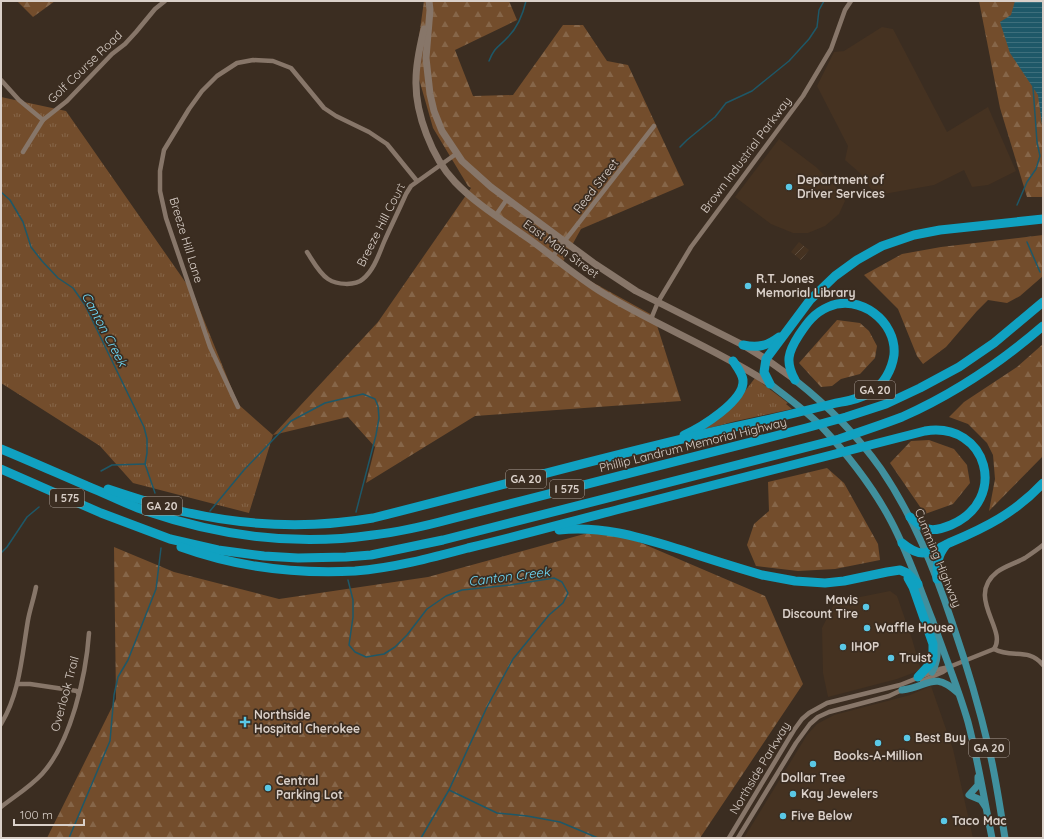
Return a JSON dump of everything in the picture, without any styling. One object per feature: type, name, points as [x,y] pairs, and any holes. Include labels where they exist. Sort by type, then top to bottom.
[{"type":"highway","points":[[770,384],[764,372],[766,359],[810,300],[835,276],[857,260],[890,243],[914,235],[940,230],[1043,220]]},
{"type":"highway","name":"Phillip Landrum Memorial Highway","points":[[1,449],[145,510],[199,526],[239,534],[284,539],[308,540],[352,538],[451,520],[806,428],[874,408],[920,388],[959,367],[994,343],[1043,302]]},
{"type":"highway","name":"GA 20","points":[[63,476],[162,506],[204,516],[262,524],[311,525],[373,518],[654,446],[852,400],[870,393],[884,380],[892,362],[894,347],[890,333],[882,320],[876,314],[862,306],[847,303],[825,308],[812,317],[791,348],[789,355],[789,366],[796,380]]},
{"type":"highway","name":"I 575","points":[[1,469],[132,525],[170,539],[232,552],[271,556],[298,558],[371,555],[418,546],[839,439],[871,429],[924,407],[972,380],[1013,352],[1043,326]]},
{"type":"highway","points":[[743,345],[750,347],[762,346],[771,343],[786,331]]},
{"type":"highway","points":[[654,446],[694,430],[714,417],[731,402],[740,392],[743,384],[742,376],[733,361]]},
{"type":"highway","points":[[522,535],[925,431],[943,430],[952,432],[966,439],[976,449],[984,469],[985,477],[983,492],[975,508],[956,523],[935,530],[924,528],[910,517]]},
{"type":"highway","points":[[902,543],[914,552],[927,553],[946,545],[1000,519],[1021,504],[1043,483]]},
{"type":"highway","name":"GA 20","points":[[132,525],[182,547],[216,558],[265,568],[313,571],[356,571],[412,562],[522,535],[571,528],[605,530],[646,539],[778,579],[825,583],[868,577],[900,570],[907,573],[918,584]]},
{"type":"highway","points":[[937,579],[937,562],[946,545]]},
{"type":"highway","points":[[868,577],[873,578],[897,573],[906,575],[910,580],[933,644],[931,663],[918,677]]},
{"type":"main road","name":"East Main Street","points":[[428,1],[430,10],[426,58],[430,94],[434,111],[442,131],[462,161],[491,187],[596,264],[636,291],[743,345],[766,359],[796,380],[841,420]]},
{"type":"main road","name":"East Main Street","points":[[428,1],[426,23],[417,61],[416,81],[418,104],[421,118],[435,152],[456,183],[480,204],[603,293],[733,361],[770,384],[792,401],[820,426],[855,466],[880,502],[902,543]]},
{"type":"main road","name":"Cumming Highway","points":[[841,420],[874,460],[891,484],[910,517],[927,553],[965,661],[989,750],[1005,838]]},
{"type":"main road","points":[[902,543],[918,584]]},
{"type":"main road","name":"GA 20","points":[[918,584],[959,693],[968,723],[992,838]]},
{"type":"main road","points":[[932,672],[936,666],[939,640]]},
{"type":"main road","points":[[902,690],[910,689],[934,681],[942,682],[959,693]]},
{"type":"main road","points":[[977,762],[979,781],[978,785],[969,795],[982,800],[986,808]]},
{"type":"street","name":"Golf Course Road","points":[[23,152],[43,120],[67,101],[112,54],[132,36],[155,9],[165,1]]},
{"type":"street","name":"Brown Industrial Parkway","points":[[651,319],[658,302],[691,247],[803,96],[831,49],[845,10],[852,1]]},
{"type":"street","name":"Breeze Hill Lane","points":[[238,407],[210,347],[166,218],[160,191],[160,171],[164,150],[202,91],[217,76],[238,63],[253,60],[273,61],[291,68],[324,108],[336,116],[370,132],[387,144],[417,181]]},
{"type":"street","points":[[1,80],[5,86],[43,120]]},
{"type":"street","name":"Reed Street","points":[[553,256],[654,126]]},
{"type":"street","name":"Breeze Hill Court","points":[[307,252],[320,272],[329,280],[350,284],[363,280],[369,273],[377,258],[411,186],[456,154]]},
{"type":"street","points":[[496,215],[507,199]]},
{"type":"street","points":[[994,649],[997,641],[996,632],[984,595],[987,586],[997,572],[1026,557],[1043,545]]},
{"type":"street","points":[[1,724],[12,703],[17,684],[29,614],[36,586]]},
{"type":"street","name":"Overlook Trail","points":[[1,806],[31,785],[50,764],[64,740],[78,693],[87,652],[89,633]]},
{"type":"street","points":[[949,667],[994,649],[1008,654],[1028,654],[1034,656],[1043,665]]},
{"type":"street","name":"Northside Parkway","points":[[729,838],[794,730],[806,716],[818,707],[827,703],[886,689],[949,667]]},
{"type":"street","name":"Northside Parkway","points":[[738,838],[799,739],[810,724],[818,717],[828,712],[889,696],[943,672],[949,667]]},
{"type":"street","points":[[17,684],[30,684],[77,691],[78,693]]},
{"type":"shaded area","points":[[882,27],[893,29],[947,132],[988,107],[1016,171],[988,185],[972,187],[964,170],[934,185],[884,194],[871,189],[860,173],[845,160],[848,146],[817,86],[834,52],[844,51]]},
{"type":"shaded area","points":[[779,139],[816,167],[840,191],[845,201],[839,214],[825,226],[808,233],[793,233],[771,224],[735,197]]},
{"type":"shaded area","points":[[799,242],[809,250],[801,260],[791,252]]},
{"type":"shaded area","points":[[890,591],[897,596],[921,670],[897,679],[828,697],[823,673],[822,628],[835,602]]},
{"type":"shaded area","points":[[931,686],[953,749],[973,838],[744,838],[807,735],[817,724],[834,715],[910,695]]},
{"type":"green space","points":[[17,1],[55,1],[33,17]]},
{"type":"green space","points":[[424,1],[509,1],[517,20],[455,50],[473,96],[513,95],[563,25],[583,25],[607,61],[628,65],[684,185],[581,229],[561,265],[654,316],[681,401],[475,416],[366,483],[375,447],[348,417],[273,435],[378,322],[471,188],[468,186],[433,128],[415,65]]},
{"type":"green space","points":[[979,1],[1043,1],[1043,197],[1027,197],[1000,108]]},
{"type":"green space","points":[[1,97],[66,111],[193,293],[238,404],[273,435],[249,513],[133,483],[100,446],[1,383]]},
{"type":"green space","points":[[1043,235],[1043,276],[1020,296],[1007,303],[988,300],[946,347],[923,364],[917,356],[898,309],[864,275],[902,254],[941,247]]},
{"type":"green space","points":[[837,320],[860,323],[869,331],[877,346],[875,358],[860,374],[841,379],[832,386],[821,387],[799,363]]},
{"type":"green space","points":[[1043,344],[1043,456],[989,511],[995,479],[993,455],[987,443],[968,424],[949,417],[964,402],[1017,367]]},
{"type":"green space","points":[[755,378],[788,403],[786,404],[792,409],[702,430],[742,395]]},
{"type":"green space","points":[[929,440],[954,449],[967,465],[970,483],[953,504],[925,514],[890,463],[911,441]]},
{"type":"green space","points":[[827,468],[844,483],[878,544],[880,560],[835,569],[798,571],[756,566],[747,545],[754,524],[769,511],[768,482]]},
{"type":"green space","points":[[606,528],[765,596],[803,684],[700,838],[47,838],[116,699],[114,547],[174,572],[279,599],[428,577]]},
{"type":"water","points":[[1015,1],[1043,1],[1043,132],[1038,95],[1010,53],[1000,22],[1011,15]]},
{"type":"waterway","points":[[489,61],[495,50],[505,41],[517,25],[526,1]]},
{"type":"waterway","points":[[680,147],[715,117],[726,103],[752,91],[789,61],[809,39],[817,27],[819,10],[824,1]]},
{"type":"waterway","points":[[1017,205],[1027,182],[1036,169],[1040,156],[1037,142],[1033,87]]},
{"type":"waterway","name":"Canton Creek","points":[[1,192],[10,200],[23,222],[31,247],[58,278],[73,288],[85,305],[144,427],[147,439],[145,464],[155,493]]},
{"type":"waterway","points":[[1027,242],[1040,272]]},
{"type":"waterway","name":"Canton Creek","points":[[210,511],[244,470],[291,421],[325,403],[363,394],[375,399],[378,406],[379,418],[356,512]]},
{"type":"waterway","points":[[101,471],[112,465],[145,464]]},
{"type":"waterway","points":[[1,553],[7,547],[27,517],[39,507]]},
{"type":"waterway","points":[[69,838],[110,741],[114,695],[118,677],[128,660],[156,589],[161,548]]},
{"type":"waterway","name":"Canton Creek","points":[[348,580],[353,600],[353,617],[349,645],[355,652],[366,657],[384,654],[395,647],[407,635],[427,609],[446,596],[462,590],[510,585],[554,578],[562,582],[568,593],[563,603],[549,615],[513,659],[487,707],[449,790],[421,838]]},
{"type":"waterway","points":[[449,790],[497,813],[527,816],[560,822],[598,838]]},
{"type":"place","name":"Department of Driver Services","points":[[789,187]]},
{"type":"place","name":"R.T. Jones Memorial Library","points":[[748,286]]},
{"type":"place","name":"Mavis Discount Tire","points":[[866,607]]},
{"type":"place","name":"Waffle House","points":[[867,628]]},
{"type":"place","name":"IHOP","points":[[843,647]]},
{"type":"place","name":"Truist","points":[[891,658]]},
{"type":"place","name":"Northside Hospital Cherokee","points":[[245,722]]},
{"type":"place","name":"Best Buy","points":[[907,738]]},
{"type":"place","name":"Books-A-Million","points":[[878,743]]},
{"type":"place","name":"Dollar Tree","points":[[813,764]]},
{"type":"place","name":"Central Parking Lot","points":[[268,788]]},
{"type":"place","name":"Kay Jewelers","points":[[793,794]]},
{"type":"place","name":"Five Below","points":[[783,816]]},
{"type":"place","name":"Taco Mac","points":[[944,821]]}]
